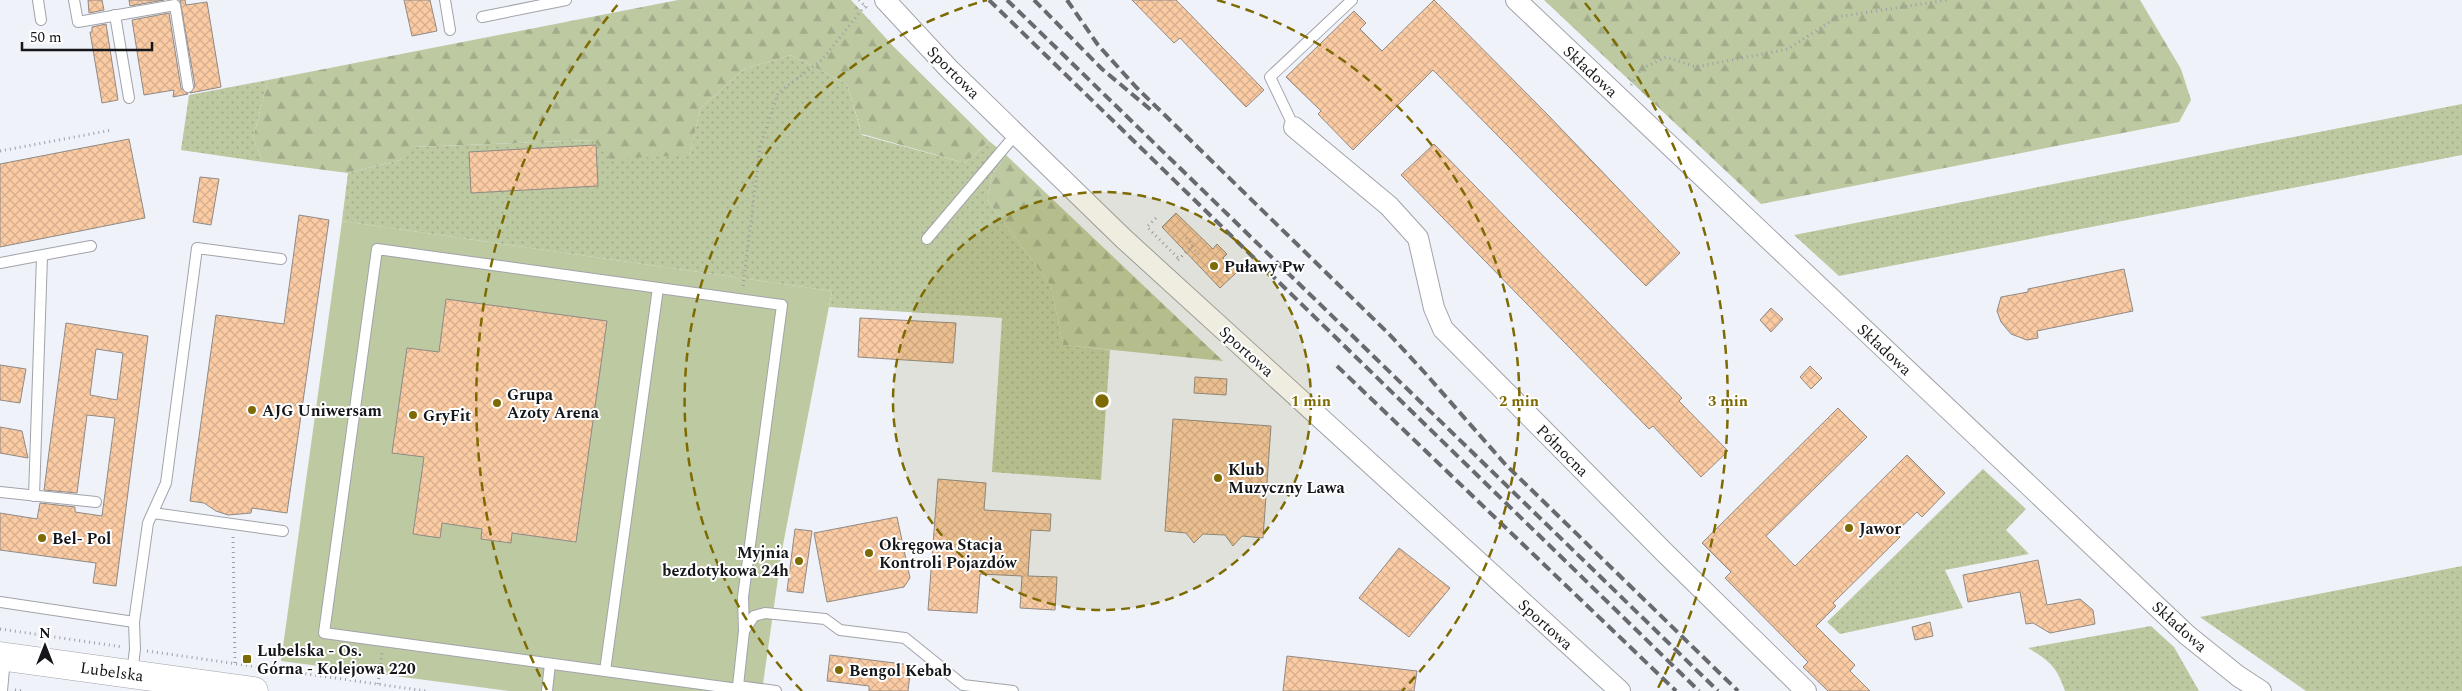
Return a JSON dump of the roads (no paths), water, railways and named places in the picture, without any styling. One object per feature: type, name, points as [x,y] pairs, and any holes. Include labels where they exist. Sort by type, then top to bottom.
[{"type":"main road","name":"Lubelska","points":[[3,656],[139,671],[254,691]]},
{"type":"street","name":"Sportowa","points":[[885,0],[950,70],[1163,274],[1620,691]]},
{"type":"street","name":"Składowa","points":[[1516,0],[2187,635],[2238,676],[2261,691]]},
{"type":"street","name":"Północna","points":[[1294,127],[1390,206],[1418,238],[1434,308],[1443,329],[1672,560],[1806,691]]},
{"type":"lane","points":[[38,0],[42,20]]},
{"type":"lane","points":[[74,0],[78,22],[174,5],[188,87]]},
{"type":"lane","points":[[445,0],[450,30]]},
{"type":"lane","points":[[482,17],[566,0]]},
{"type":"lane","points":[[1294,127],[1270,77],[1352,0]]},
{"type":"lane","points":[[115,16],[129,98]]},
{"type":"lane","points":[[927,239],[1016,134]]},
{"type":"lane","points":[[0,264],[91,246]]},
{"type":"lane","points":[[139,671],[134,622],[148,524],[166,483],[197,248],[281,259]]},
{"type":"lane","points":[[738,689],[744,631],[742,597],[782,305],[377,249],[324,633],[738,689],[776,691]]},
{"type":"lane","points":[[34,496],[42,256]]},
{"type":"lane","points":[[605,671],[658,288]]},
{"type":"lane","points":[[0,492],[96,502]]},
{"type":"lane","points":[[152,513],[283,531]]},
{"type":"lane","points":[[0,602],[134,622]]},
{"type":"lane","points":[[744,631],[754,616],[765,613],[825,619],[840,630],[905,638],[963,685],[1013,691]]},
{"type":"lane","points":[[2,691],[3,656]]},
{"type":"lane","points":[[547,691],[550,664]]},
{"type":"railway","points":[[989,0],[1699,691]]},
{"type":"railway","points":[[1007,0],[1718,691]]},
{"type":"railway","points":[[1034,0],[1102,69],[1151,110]]},
{"type":"railway","points":[[1067,0],[1098,45],[1136,87],[1389,334],[1505,464],[1738,691]]},
{"type":"railway","points":[[1337,366],[1676,691]]},
{"type":"place","name":"Puławy Pw","points":[[1214,266]]},
{"type":"place","name":"Grupa Azoty Arena","points":[[497,403]]},
{"type":"place","name":"AJG Uniwersam","points":[[252,410]]},
{"type":"place","name":"GryFit","points":[[413,415]]},
{"type":"place","name":"Klub Muzyczny Lawa","points":[[1218,478]]},
{"type":"place","name":"Jawor","points":[[1849,528]]},
{"type":"place","name":"Bel- Pol","points":[[42,538]]},
{"type":"place","name":"Okręgowa Stacja Kontroli Pojazdów","points":[[869,553]]},
{"type":"place","name":"Myjnia bezdotykowa 24h","points":[[799,561]]},
{"type":"place","name":"Lubelska - Os. Górna - Kolejowa 220","points":[[247,659]]},
{"type":"place","name":"Bengol Kebab","points":[[839,670]]}]
